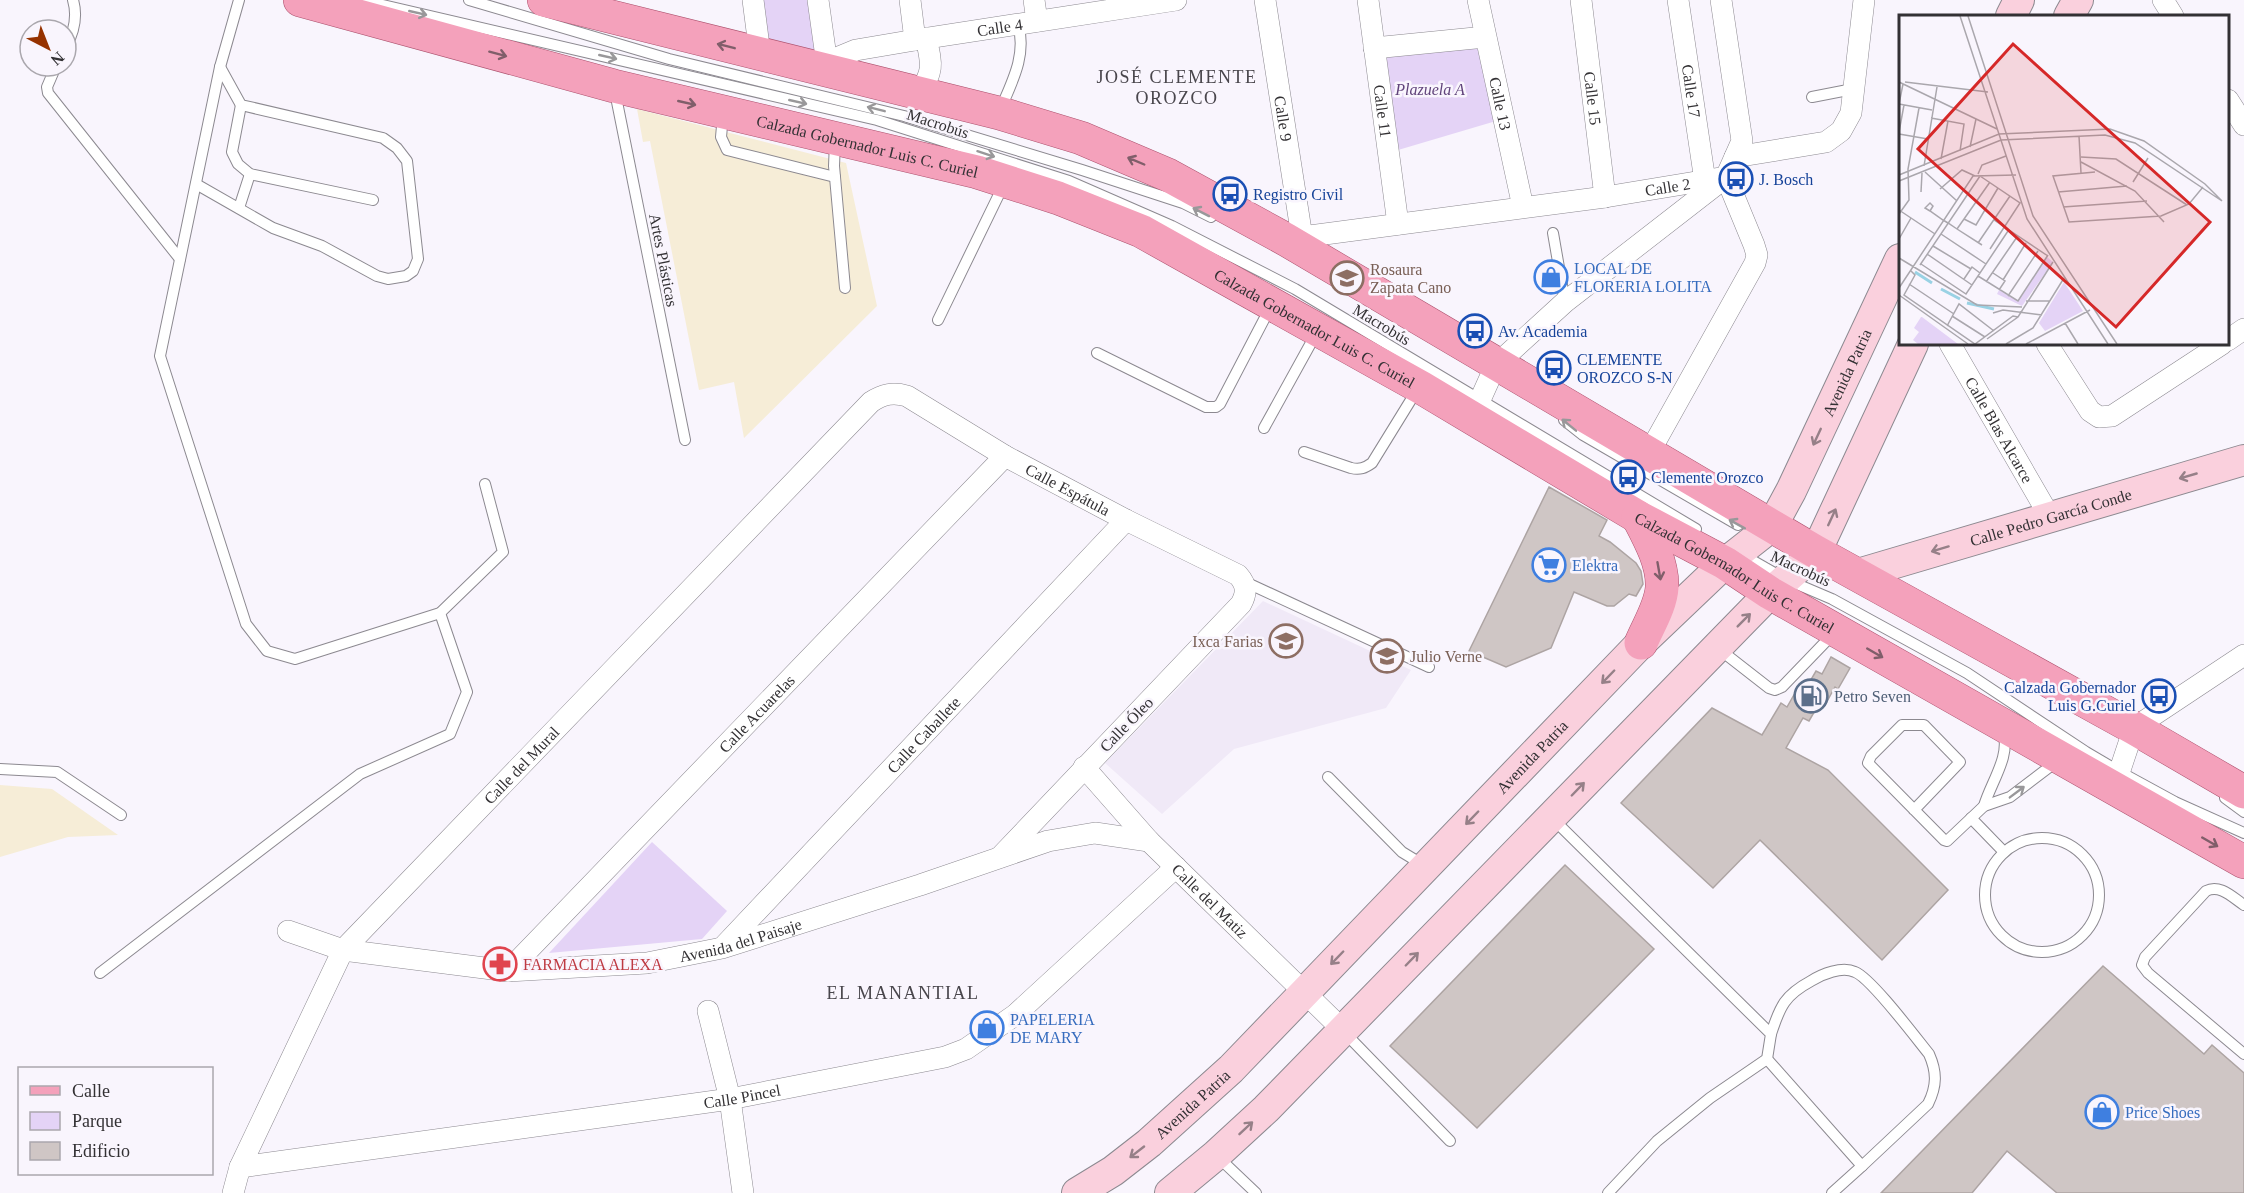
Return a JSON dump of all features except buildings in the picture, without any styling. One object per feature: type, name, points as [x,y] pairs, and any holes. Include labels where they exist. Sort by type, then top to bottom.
[{"type":"main road","name":"Calzada Gobernador Luis C. Curiel","points":[[300,0],[614,86],[977,172],[1058,198],[1141,231],[1273,303],[1419,387],[1476,408],[1638,517],[1743,543],[1798,568],[1858,574],[2131,737],[2239,796]]},
{"type":"main road","name":"Calzada Gobernador Luis C. Curiel","points":[[544,0],[600,7],[760,54],[827,66],[919,94],[999,113],[1082,138],[1168,175],[1228,207],[1496,367],[1649,453],[1743,543],[1798,568],[1836,630],[2061,758],[2117,780],[2244,862]]},
{"type":"main road","points":[[1638,517],[1652,544],[1659,566],[1662,587],[1656,609],[1641,643]]},
{"type":"street","points":[[753,0],[760,54]]},
{"type":"street","points":[[818,0],[827,66]]},
{"type":"street","points":[[910,0],[920,39],[932,61],[930,77],[919,94]]},
{"type":"street","points":[[1028,22],[1034,0]]},
{"type":"street","name":"Calle 4","points":[[827,66],[856,50],[1128,4],[1176,0]]},
{"type":"street","name":"Calle 9","points":[[1264,0],[1302,237]]},
{"type":"street","name":"Calle 11","points":[[1368,0],[1398,224]]},
{"type":"street","name":"Calle 13","points":[[1478,0],[1523,207]]},
{"type":"street","name":"Calle 15","points":[[1581,0],[1605,197]]},
{"type":"street","name":"Calle 17","points":[[1678,0],[1705,181]]},
{"type":"street","points":[[1476,408],[1496,367],[1564,302],[1726,177],[1742,141],[1721,0]]},
{"type":"street","points":[[1735,157],[1826,142],[1841,131],[1851,113],[1864,0]]},
{"type":"street","points":[[2012,15],[2019,0]]},
{"type":"street","points":[[2070,15],[2078,0]]},
{"type":"street","points":[[2163,0],[2172,15]]},
{"type":"street","points":[[1374,48],[1485,36]]},
{"type":"street","points":[[2229,101],[2243,120]]},
{"type":"street","points":[[1649,453],[1755,264],[1757,255],[1754,245],[1726,177]]},
{"type":"street","name":"Calle 2","points":[[1302,237],[1605,197],[1726,177]]},
{"type":"street","name":"Avenida Patria","points":[[1077,1193],[1113,1171],[1177,1119],[1232,1069],[1641,643],[1743,543],[1791,491],[1899,261]]},
{"type":"street","points":[[2229,338],[2244,329]]},
{"type":"street","points":[[1170,1193],[1266,1109],[1717,647],[1798,568],[1912,345]]},
{"type":"street","name":"Calle Blas Alcarce","points":[[1951,345],[2050,517]]},
{"type":"street","points":[[2048,345],[2090,411],[2099,417],[2112,416],[2218,345]]},
{"type":"street","name":"Calle Espátula","points":[[888,394],[898,393],[907,396],[1005,456],[1126,520],[1238,575],[1244,584]]},
{"type":"street","name":"Calle del Mural","points":[[233,1193],[240,1167],[343,950],[871,402],[888,394]]},
{"type":"street","name":"Calle Acuarelas","points":[[508,971],[1005,456]]},
{"type":"street","name":"Calle Pedro García Conde","points":[[1858,574],[2244,460]]},
{"type":"street","name":"Calle Caballete","points":[[722,948],[1126,520]]},
{"type":"street","name":"Calle Óleo","points":[[1000,857],[1241,604],[1245,597],[1244,584]]},
{"type":"street","points":[[2117,780],[2131,737],[2244,656]]},
{"type":"street","name":"Calle del Matiz","points":[[1084,767],[1149,841],[1342,1030]]},
{"type":"street","name":"Avenida del Paisaje","points":[[288,931],[343,950],[508,971],[647,963],[722,948],[920,885],[1048,841],[1095,833],[1149,841]]},
{"type":"street","name":"Calle Pincel","points":[[240,1167],[730,1099],[945,1058],[966,1049],[1015,1015],[1176,867]]},
{"type":"street","points":[[708,1011],[730,1099],[743,1193]]},
{"type":"lane","points":[[73,0],[77,12],[76,18]]},
{"type":"lane","points":[[239,0],[220,67],[160,356],[246,624],[267,651],[295,659],[440,613],[503,552],[485,484]]},
{"type":"lane","name":"Macrobús","points":[[361,0],[877,120],[1069,181],[1172,226],[1295,290],[1476,408],[1743,543]]},
{"type":"lane","name":"Macrobús","points":[[469,0],[669,59],[904,116],[1183,203],[1224,224]]},
{"type":"lane","points":[[999,113],[1018,67],[1022,36],[1028,22]]},
{"type":"lane","points":[[220,67],[241,105],[232,152],[238,164],[250,174],[373,200]]},
{"type":"lane","points":[[51,78],[47,87],[48,93],[180,259]]},
{"type":"lane","name":"Artes Plásticas","points":[[614,86],[685,440]]},
{"type":"lane","points":[[1812,97],[1853,89]]},
{"type":"lane","points":[[196,184],[273,228],[322,246],[377,276],[388,279],[406,276],[413,271],[418,259],[407,161],[391,142],[383,138],[241,105]]},
{"type":"lane","points":[[723,112],[721,137],[727,150],[835,177]]},
{"type":"lane","points":[[835,138],[835,177],[845,288]]},
{"type":"lane","points":[[238,208],[250,174]]},
{"type":"lane","points":[[938,320],[1005,181]]},
{"type":"lane","points":[[1552,233],[1564,302]]},
{"type":"lane","name":"Macrobús","points":[[1307,265],[1496,367],[1582,435],[1743,543]]},
{"type":"lane","points":[[1097,353],[1206,406],[1216,407],[1222,400],[1273,303]]},
{"type":"lane","points":[[1264,428],[1318,329]]},
{"type":"lane","points":[[1304,452],[1357,470],[1367,466],[1372,463],[1419,387]]},
{"type":"lane","name":"Macrobús","points":[[1798,568],[1832,599],[1967,673],[2086,752],[2117,780],[2175,802],[2244,833]]},
{"type":"lane","points":[[1244,584],[1429,667]]},
{"type":"lane","points":[[100,973],[360,774],[450,734],[468,692],[440,613]]},
{"type":"lane","points":[[1717,647],[1769,688],[1775,690],[1782,687],[1836,630]]},
{"type":"lane","points":[[1914,810],[1960,762],[1921,724],[1902,725],[1868,761],[1868,764],[1914,810],[1947,842],[1984,806],[2010,797],[2061,758]]},
{"type":"lane","points":[[1984,806],[2002,760],[2004,736],[2000,724]]},
{"type":"lane","points":[[0,769],[57,772],[121,816]]},
{"type":"lane","points":[[2182,769],[2193,775]]},
{"type":"lane","points":[[1328,777],[1401,852],[1426,866]]},
{"type":"lane","points":[[1551,817],[1771,1034]]},
{"type":"lane","points":[[1971,818],[2004,852]]},
{"type":"lane","points":[[2039,837],[2058,839],[2076,848],[2090,861],[2098,878],[2100,897],[2096,916],[2086,933],[2071,945],[2053,951],[2035,952],[2016,947],[2001,936],[1991,921],[1985,903],[1986,884],[1992,866],[2004,852],[2020,841],[2039,837]]},
{"type":"lane","points":[[2244,905],[2221,890],[2213,888],[2206,891],[2145,957],[2142,965],[2148,973],[2244,1054]]},
{"type":"lane","points":[[1608,1193],[1657,1141],[1710,1098],[1767,1059],[1771,1034],[1786,997],[1797,988],[1822,975],[1851,970],[1857,972],[1875,990],[1929,1054],[1935,1066],[1936,1081],[1934,1093],[1928,1104],[1832,1193]]},
{"type":"lane","points":[[1342,1030],[1450,1141]]},
{"type":"lane","points":[[1767,1059],[1862,1166]]},
{"type":"lane","points":[[1216,1155],[1256,1193]]},
{"type":"shaded area","points":[[637,109],[846,163],[877,306],[744,438],[734,382],[699,390],[650,141],[643,142]]},
{"type":"shaded area","points":[[1263,601],[1411,670],[1386,708],[1234,749],[1162,814],[1105,763]]},
{"type":"shaded area","points":[[0,785],[52,789],[118,835],[68,837],[0,857]]},
{"type":"green space","points":[[755,0],[815,0],[822,52],[762,53]]},
{"type":"green space","name":"Plazuela A","points":[[1477,31],[1496,121],[1388,153],[1374,48]]},
{"type":"green space","points":[[652,842],[727,911],[702,939],[549,953]]},
{"type":"place","name":"J. Bosch","points":[[1736,179]]},
{"type":"place","name":"Registro Civil","points":[[1230,194]]},
{"type":"place","name":"LOCAL DE FLORERIA LOLITA","points":[[1551,277]]},
{"type":"place","name":"Rosaura Zapata Cano","points":[[1347,278]]},
{"type":"place","name":"Av. Academia","points":[[1475,331]]},
{"type":"place","name":"CLEMENTE OROZCO S-N","points":[[1554,368]]},
{"type":"place","name":"Clemente Orozco","points":[[1628,477]]},
{"type":"place","name":"Elektra","points":[[1549,565]]},
{"type":"place","name":"Ixca Farias","points":[[1286,641]]},
{"type":"place","name":"Julio Verne","points":[[1387,656]]},
{"type":"place","name":"Petro Seven","points":[[1811,696]]},
{"type":"place","name":"Calzada Gobernador Luis G.Curiel","points":[[2159,696]]},
{"type":"place","name":"FARMACIA ALEXA","points":[[500,964]]},
{"type":"place","name":"PAPELERIA DE MARY","points":[[987,1028]]},
{"type":"place","name":"Price Shoes","points":[[2102,1112]]},
{"type":"district","name":"JOSÉ CLEMENTE OROZCO","points":[[1177,88]]},
{"type":"district","name":"EL MANANTIAL","points":[[903,993]]}]
